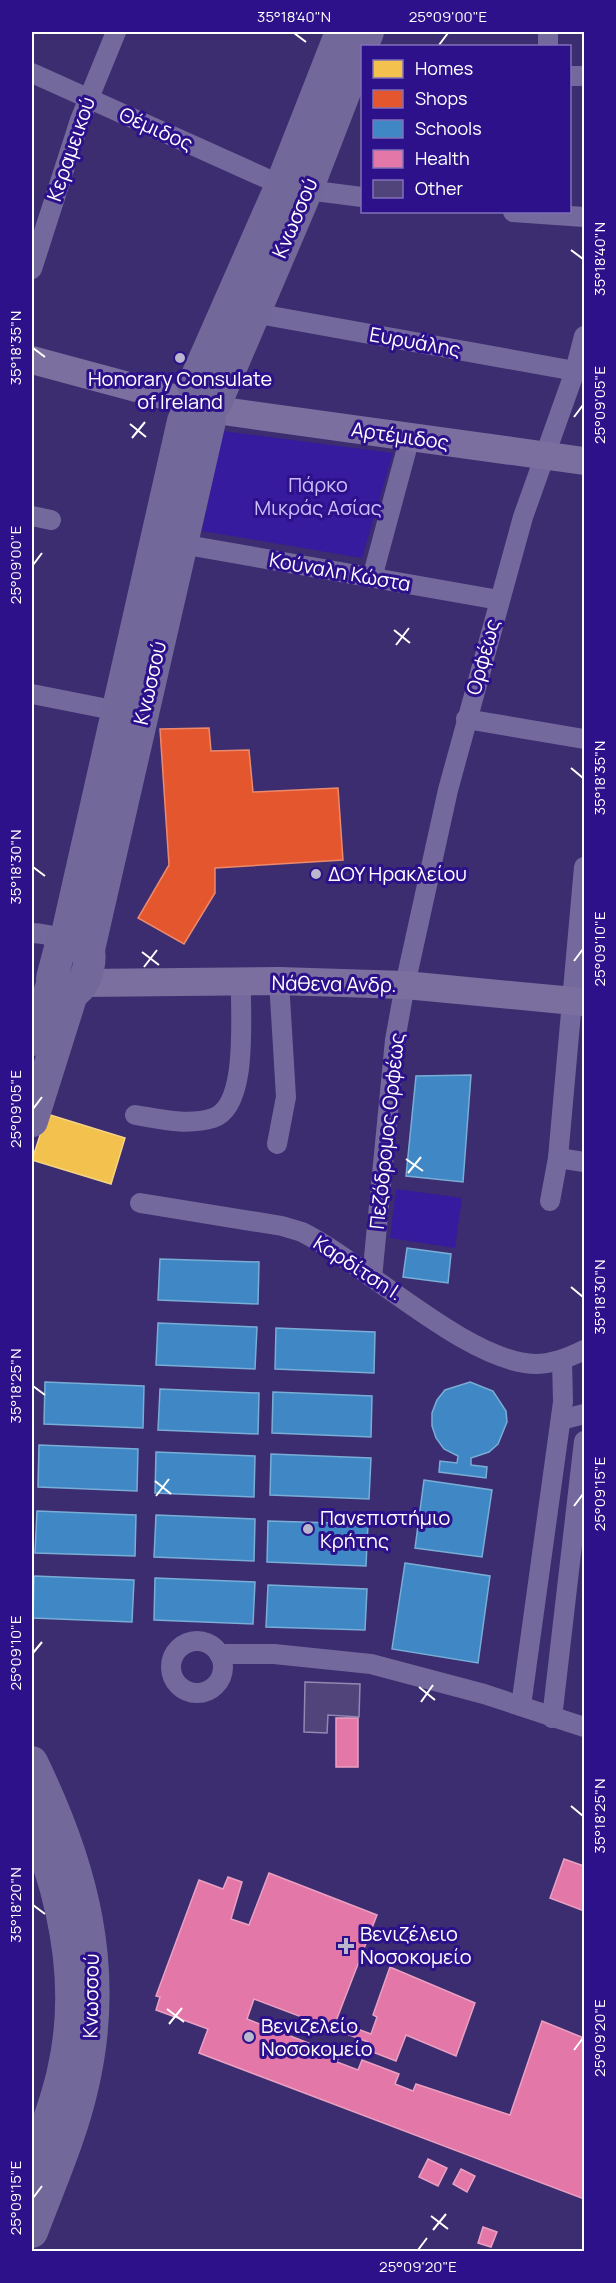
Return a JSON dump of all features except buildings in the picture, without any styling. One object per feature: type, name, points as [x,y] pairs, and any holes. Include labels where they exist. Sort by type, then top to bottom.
[{"type":"main road","name":"Κνωσσού","points":[[72,943],[118,711],[199,406],[294,188],[357,77],[345,32]]},
{"type":"main road","name":"Κνωσσού","points":[[72,943],[181,544],[199,406],[254,313],[345,32]]},
{"type":"main road","points":[[32,1040],[91,953],[72,943]]},
{"type":"main road","points":[[32,1121],[69,986]]},
{"type":"main road","name":"Κνωσσού","points":[[32,1762],[70,1852],[90,1932],[94,1991],[74,2074],[67,2137],[32,2232]]},
{"type":"main road","name":"Κνωσσού","points":[[32,1820],[58,1896],[70,1949],[74,2074],[32,2167]]},
{"type":"street","name":"Κεραμεικού","points":[[32,268],[88,98],[116,32]]},
{"type":"street","name":"Θέμιδος","points":[[32,73],[294,188],[361,196]]},
{"type":"street","points":[[527,213],[585,217]]},
{"type":"street","name":"Ευρυάλης","points":[[254,313],[575,371]]},
{"type":"street","name":"Ορφέως","points":[[405,985],[448,790],[499,600],[544,455],[575,371],[585,336]]},
{"type":"street","name":"Αρτέμιδος","points":[[32,360],[199,406],[585,461]]},
{"type":"street","points":[[372,578],[410,437]]},
{"type":"street","points":[[32,516],[51,520]]},
{"type":"street","name":"Κούναλη Κώστα","points":[[181,544],[499,600]]},
{"type":"street","points":[[32,694],[118,711]]},
{"type":"street","points":[[466,719],[585,739]]},
{"type":"street","points":[[550,1201],[558,1158],[578,1002],[585,867]]},
{"type":"street","points":[[32,933],[53,936],[72,943]]},
{"type":"street","points":[[277,1144],[286,1097],[279,981]]},
{"type":"street","name":"Νάθενα Ανδρ.","points":[[69,986],[279,981],[405,985],[578,1002]]},
{"type":"street","points":[[135,1115],[178,1122],[214,1118],[229,1108],[239,1078],[241,983]]},
{"type":"street","name":"Πεζόδρομος Ορφέως","points":[[372,1278],[395,1040],[405,985]]},
{"type":"street","points":[[558,1158],[585,1162]]},
{"type":"street","name":"Καρδίτση Ι.","points":[[140,1203],[293,1229],[319,1242],[440,1323],[493,1353],[535,1364],[562,1360],[585,1350]]},
{"type":"street","points":[[521,1706],[561,1420],[562,1360]]},
{"type":"street","points":[[561,1420],[585,1414]]},
{"type":"street","points":[[552,1718],[585,1441]]},
{"type":"street","points":[[219,1654],[223,1666],[222,1675],[218,1682],[205,1692],[188,1692],[177,1683],[171,1674],[173,1656],[185,1644],[202,1641],[219,1654],[274,1654],[371,1664],[521,1706],[585,1727]]},
{"type":"green space","name":"Πάρκο Μικράς Ασίας","points":[[223,431],[393,453],[362,558],[202,531]]},
{"type":"green space","points":[[396,1189],[462,1198],[455,1248],[390,1238]]},
{"type":"place","name":"Honorary Consulate of Ireland","points":[[180,358]]},
{"type":"place","name":"ΔΟΥ Ηρακλείου","points":[[316,874]]},
{"type":"place","name":"Πανεπιστήμιο Κρήτης","points":[[308,1529]]},
{"type":"place","name":"Βενιζέλειο Νοσοκομείο","points":[[346,1946]]},
{"type":"place","name":"Βενιζελείο Νοσοκομείο","points":[[249,2037]]}]
